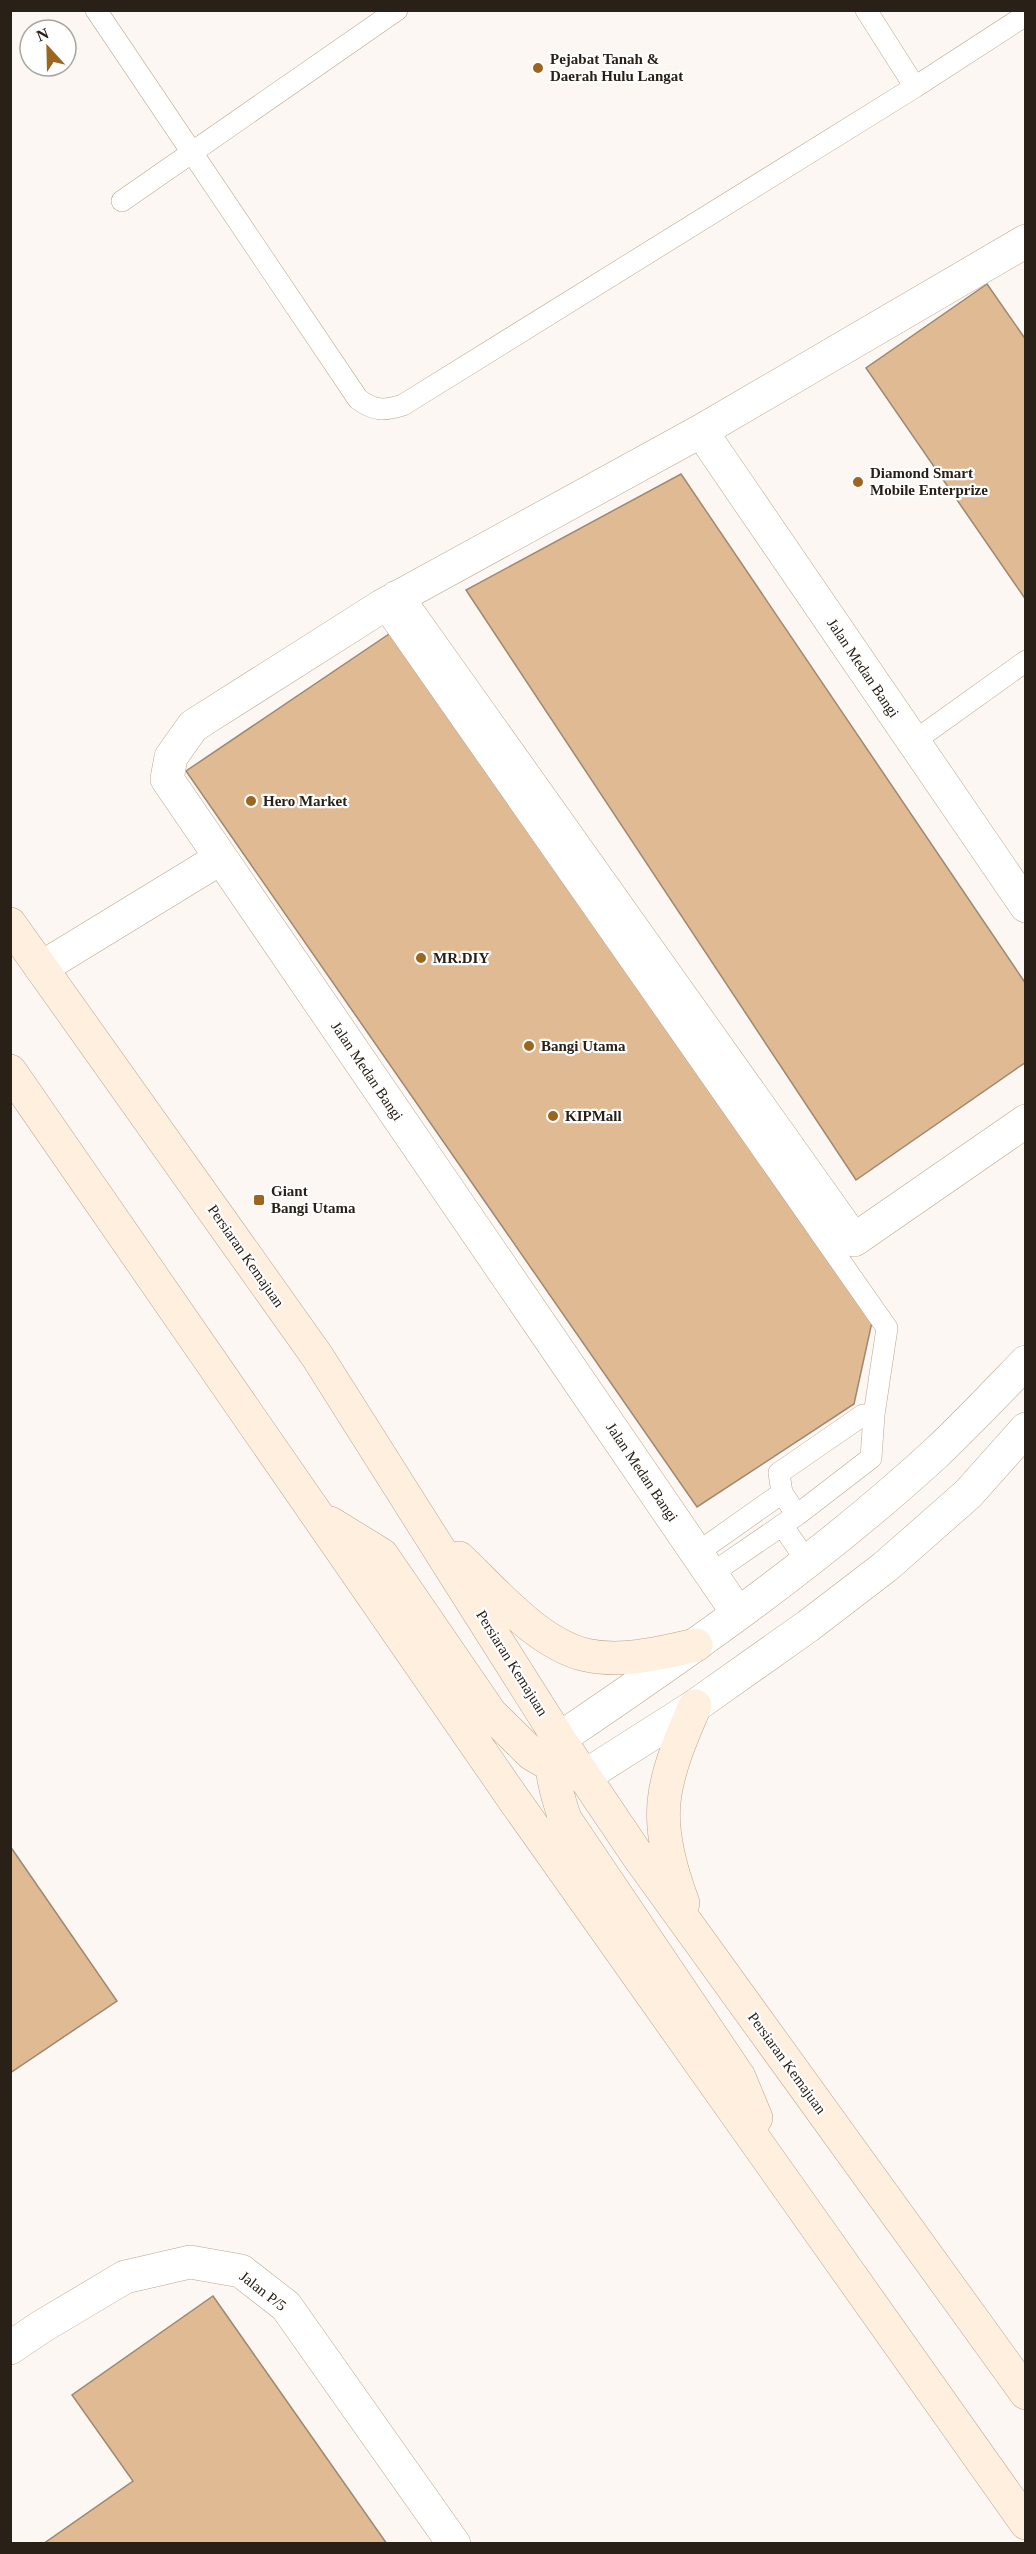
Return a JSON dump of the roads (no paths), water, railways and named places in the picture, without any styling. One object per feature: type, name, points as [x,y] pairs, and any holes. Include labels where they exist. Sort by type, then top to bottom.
[{"type":"main road","name":"Persiaran Kemajuan","points":[[10,924],[317,1356],[427,1529],[556,1753],[585,1776],[697,1940],[1026,2393]]},
{"type":"main road","points":[[10,1071],[517,1804],[1026,2523]]},
{"type":"main road","points":[[319,1517],[382,1555],[491,1714],[532,1754],[556,1753],[557,1796],[565,1819],[739,2077],[782,2179]]},
{"type":"main road","points":[[427,1529],[531,1625],[547,1638],[566,1647],[585,1655],[605,1658],[662,1653],[696,1644]]},
{"type":"main road","points":[[694,1706],[675,1754],[665,1796],[671,1870],[697,1940]]},
{"type":"street","name":"Jalan Medan Bangi","points":[[737,1612],[167,779],[171,757],[193,726],[389,602],[701,431],[1024,245]]},
{"type":"street","name":"Jalan Medan Bangi","points":[[701,431],[1026,906]]},
{"type":"street","points":[[389,602],[854,1240],[1026,1121]]},
{"type":"street","points":[[41,968],[221,858]]},
{"type":"street","points":[[556,1753],[856,1522],[936,1452],[1026,1362]]},
{"type":"street","points":[[585,1776],[694,1706],[808,1626],[885,1567],[968,1494],[1026,1429]]},
{"type":"street","name":"Jalan P/5","points":[[10,2348],[41,2326],[125,2277],[190,2262],[242,2271],[286,2306],[454,2544]]},
{"type":"lane","points":[[96,10],[358,399],[369,408],[385,410],[403,405],[915,87],[1026,15]]},
{"type":"lane","points":[[122,201],[397,10]]},
{"type":"lane","points":[[866,10],[915,87]]},
{"type":"lane","points":[[389,602],[887,1328],[874,1415],[871,1458],[790,1520],[704,1564]]},
{"type":"lane","points":[[913,742],[1026,661]]},
{"type":"lane","points":[[806,1560],[790,1520],[779,1473],[863,1415],[874,1415]]},
{"type":"lane","points":[[704,1564],[782,1493]]},
{"type":"place","name":"Pejabat Tanah & Daerah Hulu Langat","points":[[538,68]]},
{"type":"place","name":"Diamond Smart Mobile Enterprize","points":[[858,482]]},
{"type":"place","name":"Hero Market","points":[[251,801]]},
{"type":"place","name":"MR.DIY","points":[[421,958]]},
{"type":"place","name":"Bangi Utama","points":[[529,1046]]},
{"type":"place","name":"KIPMall","points":[[553,1116]]},
{"type":"place","name":"Giant Bangi Utama","points":[[259,1200]]}]
